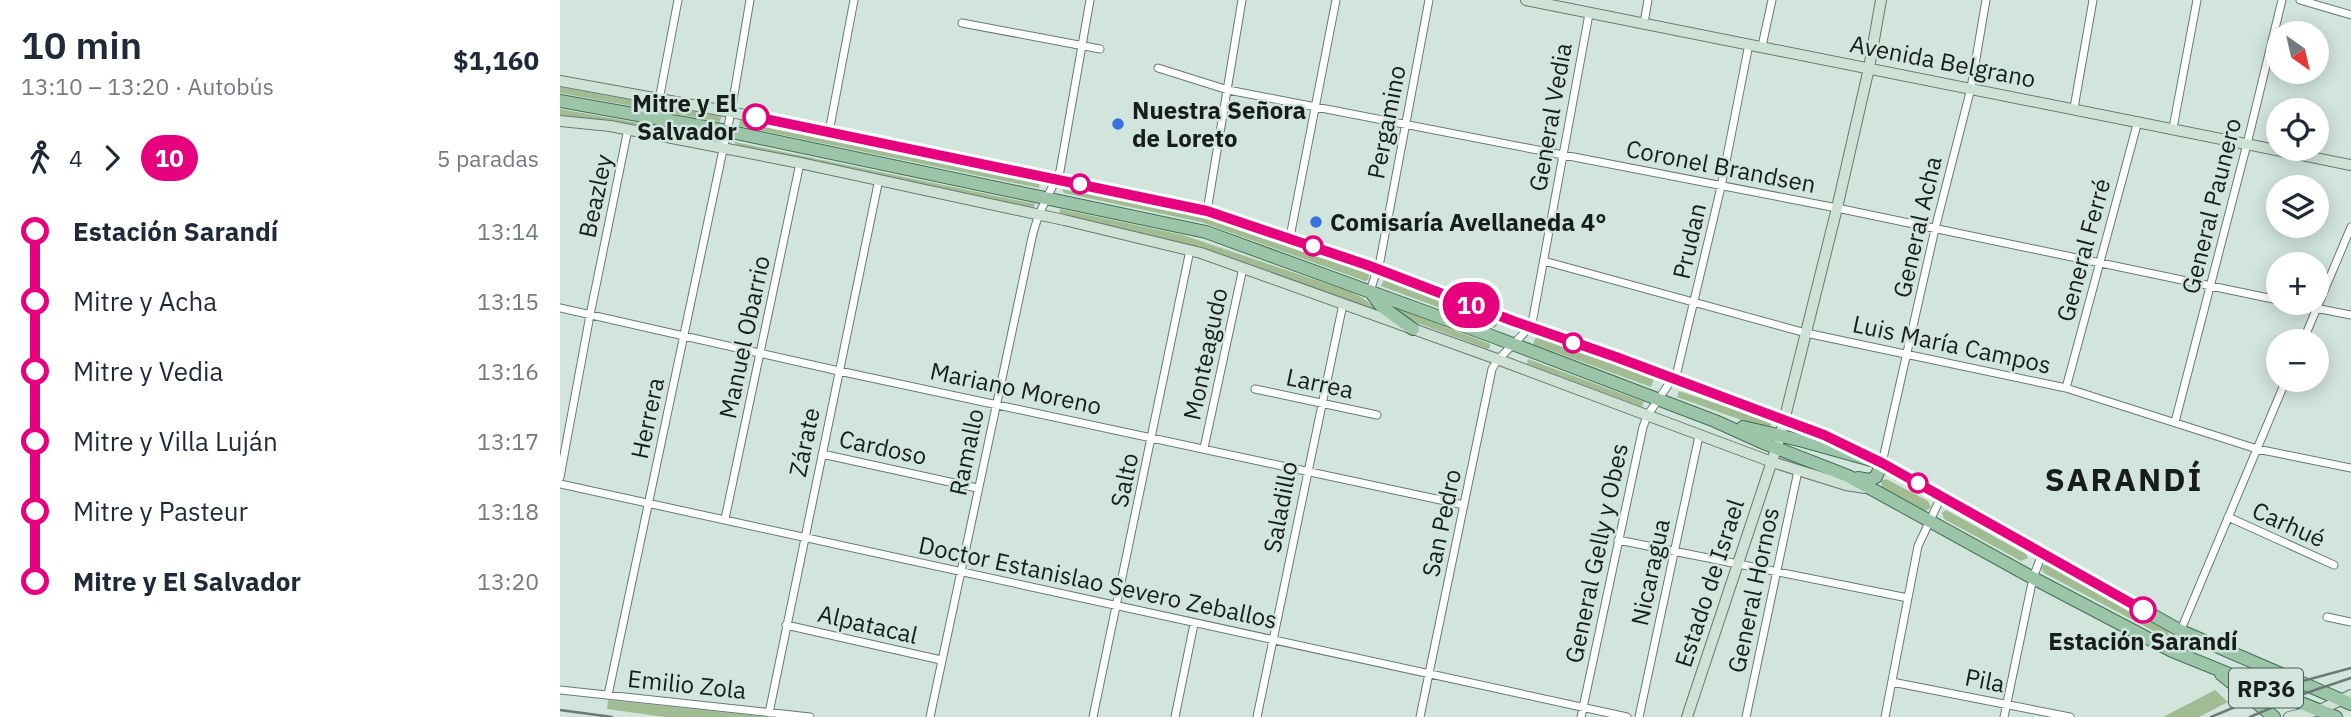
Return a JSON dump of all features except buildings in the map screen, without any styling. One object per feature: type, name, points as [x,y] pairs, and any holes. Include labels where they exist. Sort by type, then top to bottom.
[{"type":"main road","name":"RP36","points":[[560,101],[727,131],[1206,232],[1512,343],[1715,421],[1778,442],[1882,463],[2181,631],[2348,699]]},
{"type":"main road","points":[[1370,291],[1381,306],[1413,329]]},
{"type":"main road","name":"RP36","points":[[1778,442],[1848,476],[2172,651],[2319,713],[2336,717]]},
{"type":"main road","points":[[1848,476],[1872,479],[1878,474],[1882,463]]},
{"type":"main road","points":[[2213,667],[2274,717]]},
{"type":"street","points":[[659,100],[678,0]]},
{"type":"street","name":"Herrera","points":[[608,695],[731,113],[750,0]]},
{"type":"street","points":[[829,132],[854,0]]},
{"type":"street","name":"Ramallo","points":[[930,717],[977,488],[1039,214],[1060,171],[1090,0]]},
{"type":"street","points":[[1207,211],[1242,0]]},
{"type":"street","points":[[1290,237],[1336,0]]},
{"type":"street","name":"Pergamino","points":[[1370,291],[1406,125],[1429,0]]},
{"type":"street","name":"Avenida Belgrano","points":[[1526,0],[2351,165]]},
{"type":"street","points":[[1644,23],[1647,0]]},
{"type":"street","points":[[1762,46],[1772,0]]},
{"type":"street","name":"Estado de Israel","points":[[1687,717],[1785,419],[1838,208],[1881,0]]},
{"type":"street","name":"General Acha","points":[[1882,463],[1935,229],[1971,88],[1986,0]]},
{"type":"street","points":[[2074,108],[2093,0]]},
{"type":"street","points":[[2174,128],[2197,0]]},
{"type":"street","name":"General Paunero","points":[[2175,422],[2282,0]]},
{"type":"street","points":[[2300,0],[2351,15]]},
{"type":"street","name":"General Vedia","points":[[1529,327],[1544,261],[1589,14]]},
{"type":"street","points":[[962,23],[1100,48]]},
{"type":"street","name":"Prudan","points":[[1658,400],[1677,372],[1721,187],[1749,44]]},
{"type":"street","name":"Coronel Brandsen","points":[[1158,68],[1228,90],[1838,208],[2266,298]]},
{"type":"street","points":[[560,81],[829,132],[1207,211],[1377,268],[1529,327],[1785,419],[1882,463]]},
{"type":"street","points":[[560,121],[628,130],[800,163],[1039,214],[1190,250],[1497,359],[1772,462],[1846,485],[1872,489]]},
{"type":"street","name":"General Ferré","points":[[2066,388],[2138,121]]},
{"type":"street","name":"Beazley","points":[[560,477],[628,130]]},
{"type":"street","name":"Manuel Obarrio","points":[[725,519],[800,163]]},
{"type":"street","name":"Zárate","points":[[769,713],[879,180]]},
{"type":"street","points":[[2329,279],[2351,227]]},
{"type":"street","name":"Salto","points":[[1093,717],[1190,250]]},
{"type":"street","name":"Luis María Campos","points":[[1544,261],[1694,304],[1806,332],[1907,356],[2066,388],[2256,449],[2351,468]]},
{"type":"street","name":"Monteagudo","points":[[1204,449],[1243,268]]},
{"type":"street","name":"Saladillo","points":[[1257,717],[1306,470],[1343,304]]},
{"type":"street","name":"Mariano Moreno","points":[[560,308],[839,371],[1464,505]]},
{"type":"street","points":[[2329,310],[2351,315]]},
{"type":"street","points":[[1512,343],[1529,327]]},
{"type":"street","name":"San Pedro","points":[[1420,717],[1492,369],[1497,359],[1512,343]]},
{"type":"street","name":"Larrea","points":[[1255,388],[1377,415]]},
{"type":"street","points":[[2172,651],[2281,392]]},
{"type":"street","name":"General Gelly y Obes","points":[[1581,717],[1643,427],[1658,400]]},
{"type":"street","name":"Nicaragua","points":[[1639,717],[1699,436]]},
{"type":"street","name":"Cardoso","points":[[821,454],[977,488]]},
{"type":"street","name":"General Hornos","points":[[1746,717],[1798,471]]},
{"type":"street","name":"Doctor Estanislao Severo Zeballos","points":[[560,484],[1627,717]]},
{"type":"street","points":[[1885,717],[1918,546],[1941,497]]},
{"type":"street","name":"Carhué","points":[[2228,517],[2334,565]]},
{"type":"street","points":[[1618,540],[1908,598]]},
{"type":"street","points":[[2004,717],[2033,578],[2042,554]]},
{"type":"street","points":[[2327,617],[2351,622]]},
{"type":"street","points":[[1175,717],[1194,624]]},
{"type":"street","name":"Alpatacal","points":[[786,625],[941,660]]},
{"type":"street","name":"Pila","points":[[1892,681],[2070,717]]},
{"type":"street","name":"Emilio Zola","points":[[560,690],[810,717]]},
{"type":"street","points":[[2289,717],[2319,713],[2348,699]]},
{"type":"green space","points":[[560,87],[721,116],[720,122],[560,93]]},
{"type":"green space","points":[[560,109],[717,137],[716,142],[560,115]]},
{"type":"green space","points":[[740,119],[1040,181],[1039,188],[739,126]]},
{"type":"green space","points":[[735,142],[1035,204],[1033,209],[735,146]]},
{"type":"green space","points":[[1064,187],[1204,215],[1370,271],[1368,280],[1201,222],[1064,193]]},
{"type":"green space","points":[[1060,209],[1183,235],[1351,292],[1384,315],[1237,261],[1059,215]]},
{"type":"green space","points":[[1384,280],[1497,322],[1497,326],[1494,328],[1381,286]]},
{"type":"green space","points":[[1383,303],[1490,344],[1490,347],[1488,349],[1401,317]]},
{"type":"green space","points":[[1536,337],[1654,378],[1651,387],[1533,344]]},
{"type":"green space","points":[[1528,359],[1644,402],[1642,407],[1527,364]]},
{"type":"green space","points":[[1679,391],[1772,422],[1769,430],[1677,397]]},
{"type":"green space","points":[[1886,479],[1928,501],[1931,507],[1926,511],[1882,488],[1881,481]]},
{"type":"green space","points":[[1946,510],[2026,554],[2028,558],[2021,561],[1944,519],[1942,513]]},
{"type":"green space","points":[[2048,565],[2168,630],[2169,635],[2165,637],[2044,573],[2041,568]]},
{"type":"green space","points":[[2215,690],[2228,702],[2199,717],[2163,717]]},
{"type":"green space","points":[[608,700],[769,717],[665,717],[607,709]]},
{"type":"railway","points":[[2211,717],[2288,685],[2351,668]]},
{"type":"railway","points":[[2250,717],[2306,693],[2351,678]]},
{"type":"railway","points":[[560,710],[612,717]]},
{"type":"bus line","name":"10","points":[[756,117],[1207,211],[1290,237],[1824,435],[1882,463],[2143,610]]},
{"type":"place","name":"Mitre y El Salvador","points":[[756,117]]},
{"type":"place","name":"Nuestra Señora de Loreto","points":[[1118,124]]},
{"type":"place","name":"Comisaría Avellaneda 4°","points":[[1316,222]]},
{"type":"place","name":"Estación Sarandí","points":[[2143,610]]},
{"type":"district","name":"SARANDÍ","points":[[2124,479]]}]
